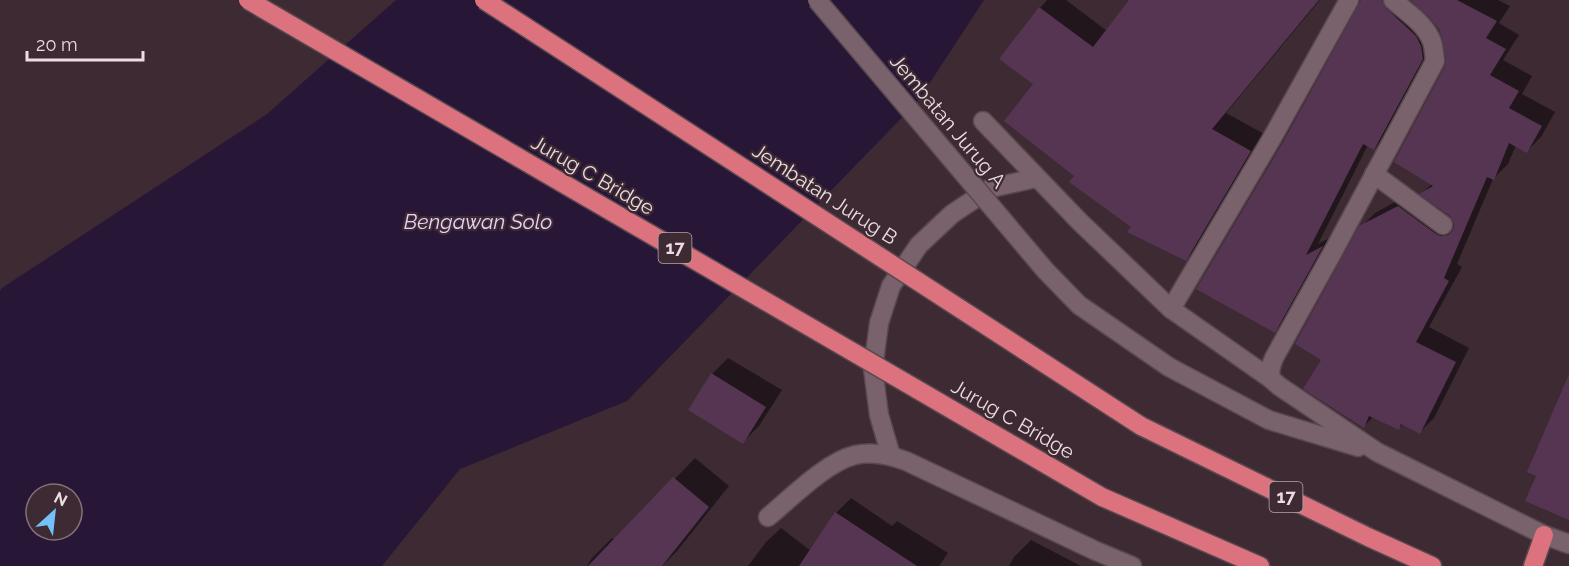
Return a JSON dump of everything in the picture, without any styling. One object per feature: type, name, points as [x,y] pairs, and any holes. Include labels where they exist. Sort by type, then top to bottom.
[{"type":"highway","name":"Jurug C Bridge","points":[[248,0],[1102,497],[1260,566]]},
{"type":"highway","name":"Jembatan Jurug B","points":[[484,0],[1141,426],[1432,566]]},
{"type":"highway","points":[[1533,566],[1544,536]]},
{"type":"street","name":"Jembatan Jurug A","points":[[817,0],[1045,270],[1079,305],[1169,367],[1269,420],[1377,452]]},
{"type":"street","points":[[1171,309],[1272,138],[1349,0]]},
{"type":"street","points":[[1271,379],[1270,369],[1274,358],[1435,61],[1432,41],[1428,33],[1393,0]]},
{"type":"street","points":[[982,121],[1079,221],[1171,309],[1377,452],[1544,536],[1569,544]]},
{"type":"street","points":[[1374,174],[1443,225]]},
{"type":"street","points":[[891,456],[879,415],[873,369],[879,323],[891,286],[920,245],[952,214],[991,188],[1036,178]]},
{"type":"street","points":[[768,518],[833,464],[855,455],[872,453],[906,460],[1090,558],[1132,566]]},
{"type":"water","name":"Bengawan Solo","points":[[396,0],[984,0],[918,101],[627,401],[460,469],[382,566],[0,566],[0,291],[267,114]]},
{"type":"building","points":[[1129,0],[1319,0],[1212,129],[1251,151],[1186,261],[1127,232],[1131,227],[1069,182],[1074,176],[1004,121],[1033,84],[999,59],[1039,7],[1093,47]]},
{"type":"building","points":[[1361,0],[1382,0],[1386,8],[1416,36],[1421,46],[1423,59],[1374,150],[1363,144],[1306,255],[1323,246],[1275,333],[1196,289],[1282,144]]},
{"type":"building","points":[[1410,0],[1457,0],[1497,21],[1486,38],[1506,49],[1490,75],[1519,91],[1509,108],[1542,126],[1527,153],[1509,143],[1494,180],[1487,177],[1444,278],[1449,281],[1416,342],[1456,362],[1420,434],[1401,424],[1399,430],[1369,416],[1364,428],[1303,389],[1321,360],[1295,344],[1359,226],[1398,206],[1441,236],[1448,235],[1454,227],[1450,216],[1419,194],[1433,186],[1394,162],[1445,66],[1446,60],[1439,29]]},
{"type":"building","points":[[711,373],[766,407],[743,444],[688,410]]},
{"type":"building","points":[[1569,374],[1569,520],[1525,501],[1536,476],[1527,472]]},
{"type":"building","points":[[673,477],[709,507],[662,566],[588,566]]},
{"type":"building","points":[[835,512],[917,566],[799,566]]}]
